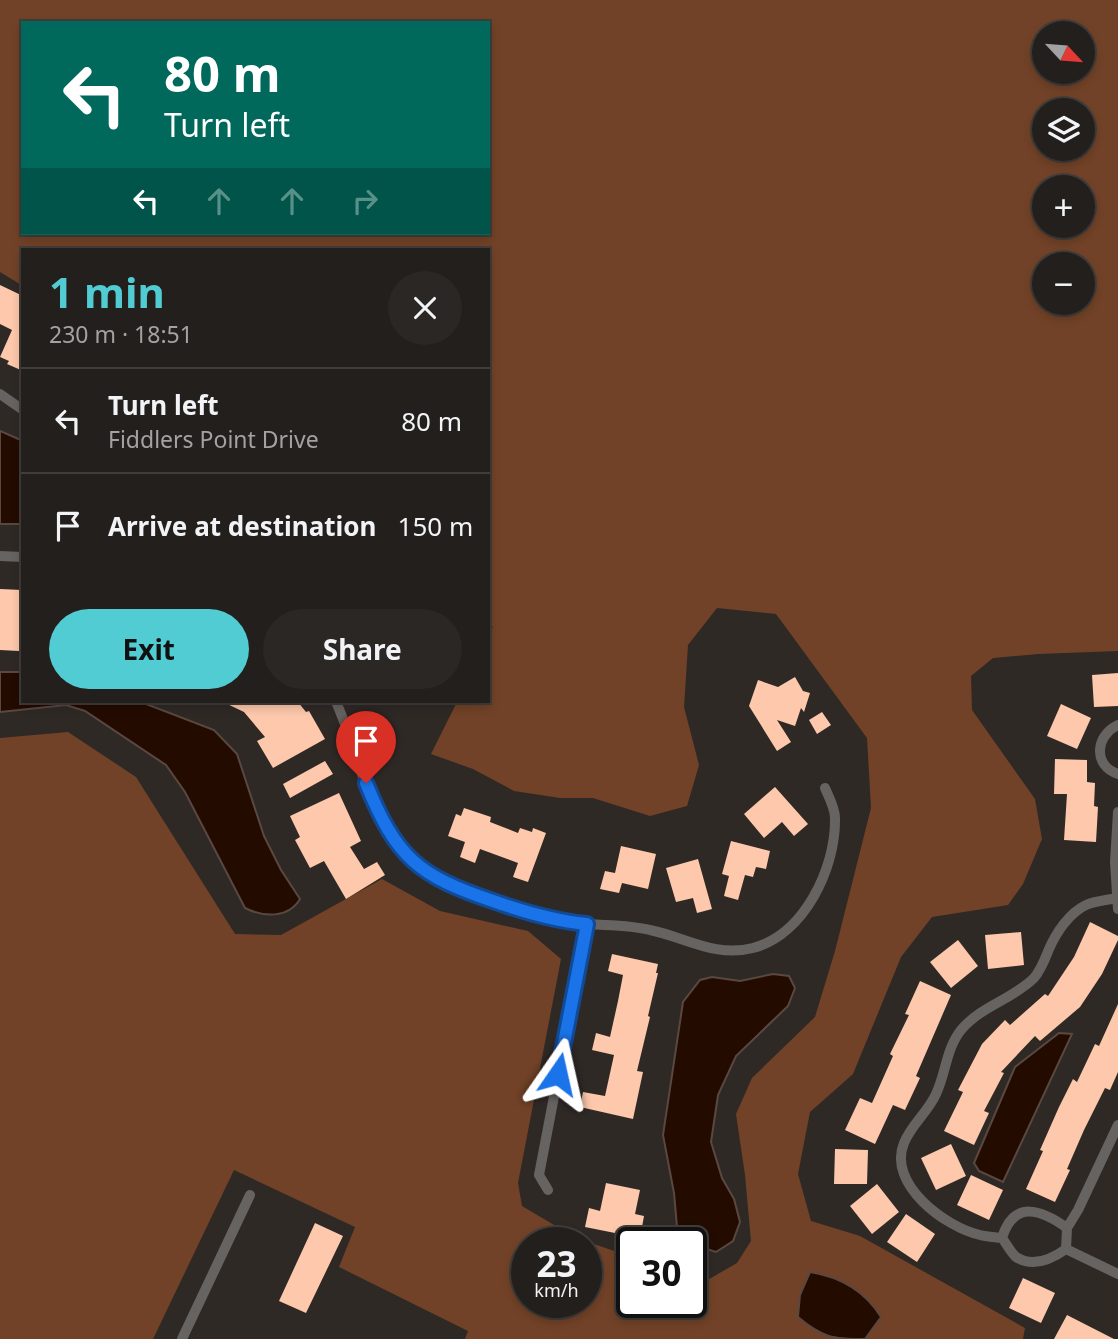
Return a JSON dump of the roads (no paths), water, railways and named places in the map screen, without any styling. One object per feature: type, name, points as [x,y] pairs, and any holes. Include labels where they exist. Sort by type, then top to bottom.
[{"type":"street","points":[[0,394],[21,409]]},
{"type":"street","points":[[0,556],[21,556]]},
{"type":"street","points":[[336,703],[373,802],[391,836],[411,860],[437,879],[467,892],[554,919],[651,930],[718,951],[744,950],[770,942],[785,933],[808,907],[829,859],[835,816],[825,788]]},
{"type":"street","points":[[1118,725],[1104,736],[1099,751],[1106,767],[1118,774]]},
{"type":"street","points":[[1066,1249],[1043,1261],[1033,1261],[1016,1257],[1002,1238],[980,1235],[958,1227],[934,1211],[915,1193],[904,1176],[900,1163],[904,1143],[930,1107],[950,1049],[961,1030],[983,1011],[1025,987],[1038,974],[1053,941],[1068,918],[1085,905],[1118,904],[1115,862],[1118,813]]},
{"type":"street","points":[[548,1190],[539,1175],[587,924]]},
{"type":"street","points":[[1066,1249],[1067,1228],[1118,1125]]},
{"type":"street","points":[[182,1339],[250,1195]]},
{"type":"street","points":[[1002,1238],[1006,1226],[1020,1214],[1036,1210],[1051,1216],[1067,1228]]},
{"type":"street","points":[[1066,1249],[1118,1274]]}]
